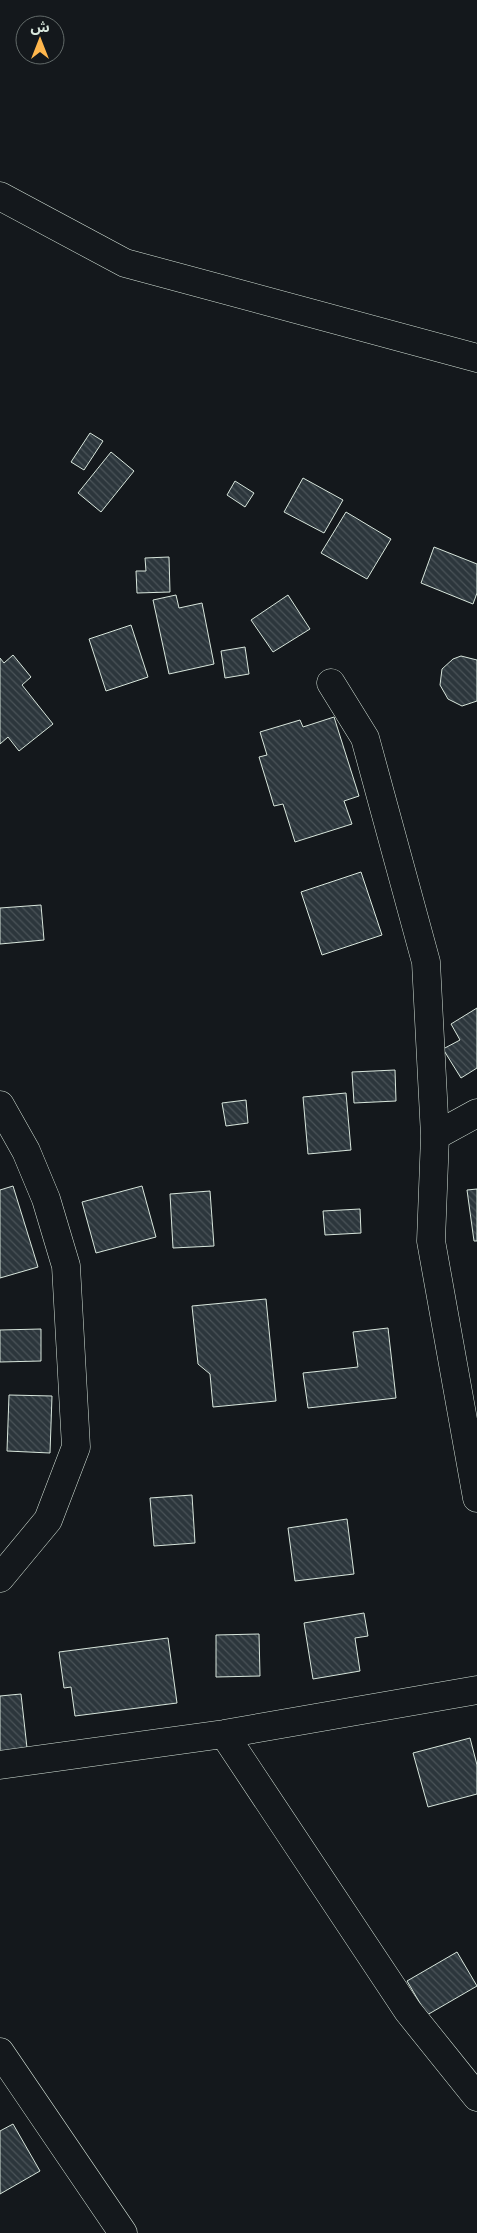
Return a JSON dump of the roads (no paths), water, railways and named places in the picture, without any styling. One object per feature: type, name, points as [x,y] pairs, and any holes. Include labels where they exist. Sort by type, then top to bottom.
[{"type":"street","points":[[0,196],[125,263],[477,358]]},
{"type":"street","points":[[331,683],[365,738],[426,962],[435,1136],[431,1241],[477,1498]]},
{"type":"street","points":[[0,1105],[26,1151],[46,1199],[66,1266],[76,1447],[48,1520],[0,1578]]},
{"type":"street","points":[[435,1136],[477,1113]]},
{"type":"street","points":[[0,1765],[224,1734],[477,1690]]},
{"type":"street","points":[[224,1734],[408,2011],[477,2097]]},
{"type":"street","points":[[0,2052],[123,2233]]}]
